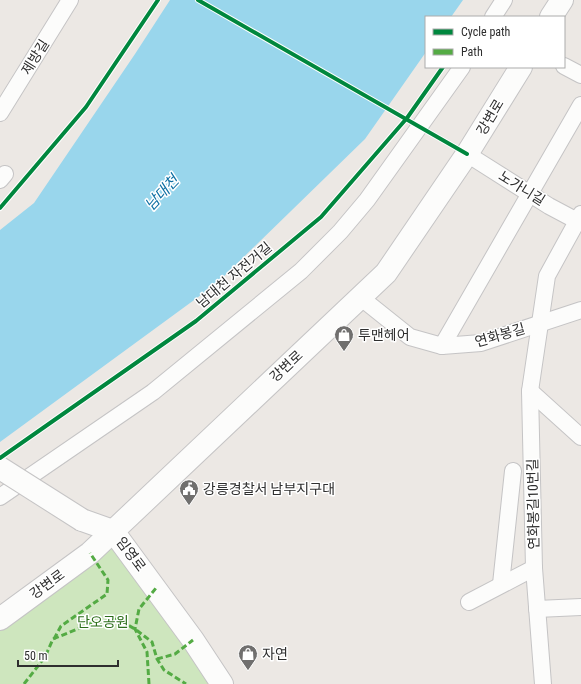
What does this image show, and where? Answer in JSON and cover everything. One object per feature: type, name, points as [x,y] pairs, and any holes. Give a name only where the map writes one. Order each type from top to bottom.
[{"type":"street","name":"제방길","points":[[0,113],[70,0]]},
{"type":"street","points":[[494,16],[504,0]]},
{"type":"street","points":[[553,16],[562,0]]},
{"type":"street","points":[[565,67],[581,75]]},
{"type":"street","points":[[0,497],[153,392],[301,271],[340,232],[367,200],[461,68]]},
{"type":"street","name":"강변로","points":[[0,619],[90,553],[386,273],[467,154],[519,68]]},
{"type":"street","points":[[442,346],[581,105]]},
{"type":"street","name":"노가니길","points":[[467,154],[531,194],[580,219],[546,276],[539,324]]},
{"type":"street","name":"연화봉길","points":[[360,297],[410,337],[442,346],[481,342],[581,310]]},
{"type":"street","name":"연화봉길10번길","points":[[539,324],[530,392],[534,568],[543,684]]},
{"type":"street","points":[[530,392],[581,437]]},
{"type":"street","name":"임영로","points":[[0,468],[82,520],[113,531],[193,640],[222,684]]},
{"type":"street","points":[[501,584],[513,471]]},
{"type":"street","points":[[469,602],[534,568]]},
{"type":"street","points":[[537,609],[581,607]]},
{"type":"green space","name":"단오공원","points":[[113,531],[222,684],[0,684],[0,622]]},
{"type":"water","name":"남대천","points":[[170,0],[463,0],[452,16],[425,16],[425,53],[365,139],[216,284],[0,442],[0,230],[34,203]]},
{"type":"marked path","points":[[54,639],[61,626],[107,594],[108,580],[90,553]]},
{"type":"marked path","points":[[149,684],[147,652],[135,629],[139,609],[156,588]]},
{"type":"marked path","points":[[24,684],[45,657],[53,639],[90,624],[117,619],[135,629],[152,642],[157,659],[164,670],[186,684]]},
{"type":"marked path","points":[[157,659],[175,654],[193,640]]},
{"type":"cycle path","points":[[0,208],[86,107],[158,0]]},
{"type":"cycle path","points":[[198,0],[467,154]]},
{"type":"cycle path","name":"남대천 자전거길","points":[[0,458],[196,321],[321,217],[407,118],[442,68]]},
{"type":"place","name":"투맨헤어","points":[[344,352]]},
{"type":"place","name":"강릉경찰서 남부지구대","points":[[189,506]]},
{"type":"place","name":"자연","points":[[248,671]]}]
